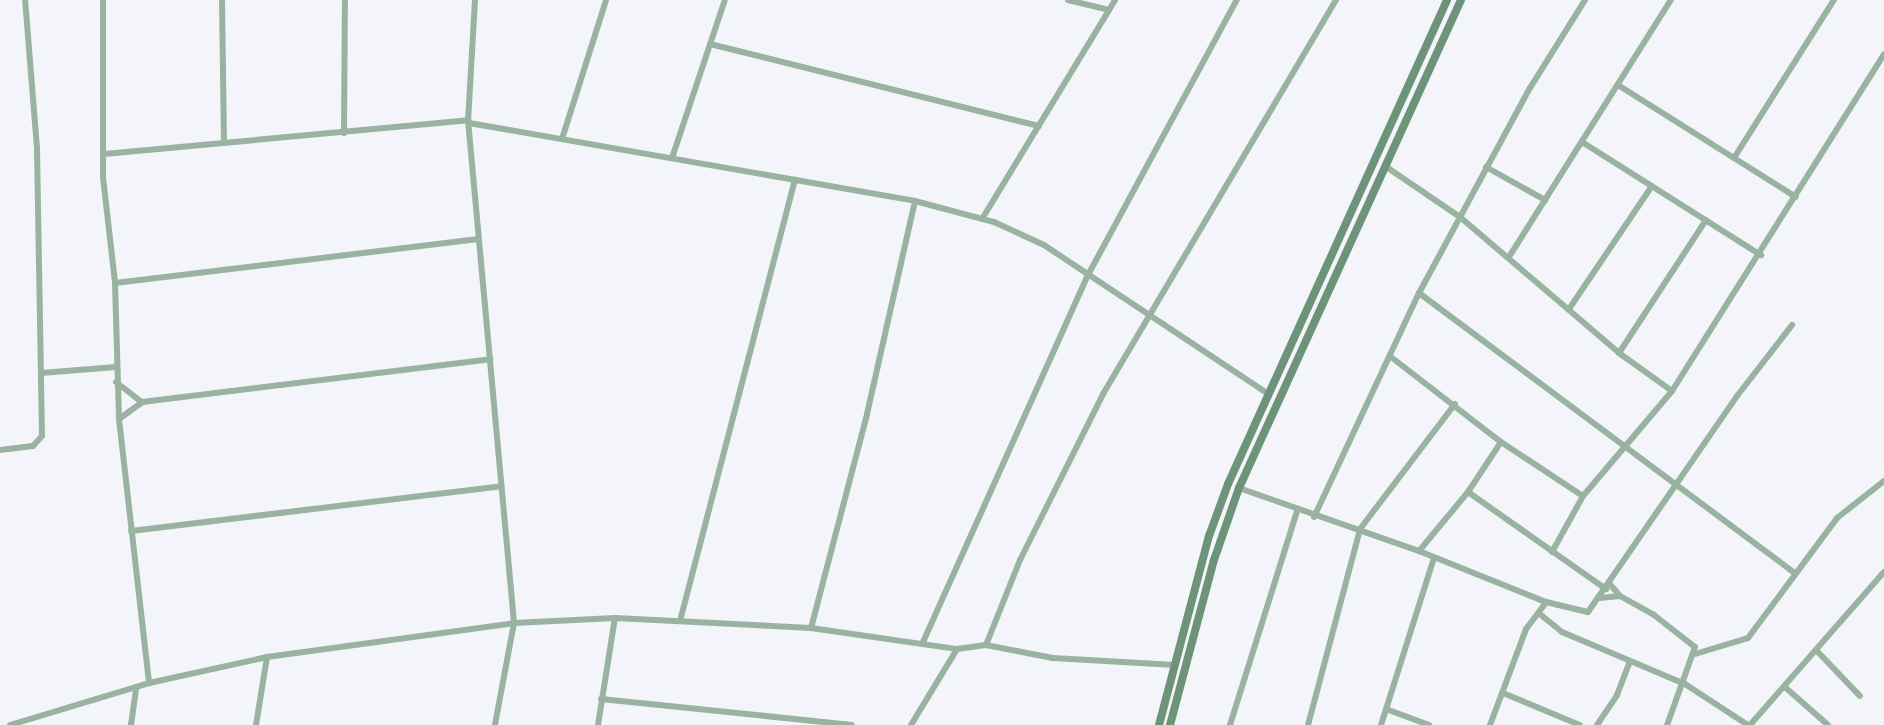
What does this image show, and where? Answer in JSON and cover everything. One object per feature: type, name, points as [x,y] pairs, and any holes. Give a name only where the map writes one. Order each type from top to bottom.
[{"type":"main road","points":[[1159,725],[1209,536],[1268,394],[1447,0]]},
{"type":"main road","points":[[1172,724],[1214,559],[1239,488],[1461,0]]},
{"type":"main road","points":[[1262,409],[1272,412]]},
{"type":"street","points":[[0,450],[33,446],[42,436],[37,148],[25,0]]},
{"type":"street","points":[[103,0],[104,154],[115,283],[116,382],[149,683]]},
{"type":"street","points":[[222,0],[224,140]]},
{"type":"street","points":[[344,133],[345,0]]},
{"type":"street","points":[[475,0],[469,121],[514,623],[495,725]]},
{"type":"street","points":[[562,139],[606,0]]},
{"type":"street","points":[[672,158],[725,0]]},
{"type":"street","points":[[1068,0],[1109,9]]},
{"type":"street","points":[[982,219],[1115,0]]},
{"type":"street","points":[[923,642],[1088,275],[1237,0]]},
{"type":"street","points":[[986,645],[1020,560],[1148,313],[1336,0]]},
{"type":"street","points":[[1314,517],[1419,293],[1486,167],[1585,0]]},
{"type":"street","points":[[1509,257],[1671,0]]},
{"type":"street","points":[[1734,158],[1833,0]]},
{"type":"street","points":[[710,44],[1039,126]]},
{"type":"street","points":[[1552,552],[1583,496],[1672,391],[1761,255],[1884,54]]},
{"type":"street","points":[[1618,85],[1796,197]]},
{"type":"street","points":[[104,154],[224,140],[344,133],[469,121],[915,201],[982,219],[1044,245],[1268,394]]},
{"type":"street","points":[[1582,142],[1761,255]]},
{"type":"street","points":[[1385,166],[1460,217],[1619,353],[1672,391]]},
{"type":"street","points":[[1486,167],[1545,200]]},
{"type":"street","points":[[680,621],[795,180]]},
{"type":"street","points":[[1569,309],[1652,186]]},
{"type":"street","points":[[811,628],[867,414],[915,201]]},
{"type":"street","points":[[1619,353],[1706,220]]},
{"type":"street","points":[[115,283],[478,239]]},
{"type":"street","points":[[1419,293],[1626,444],[1795,573]]},
{"type":"street","points":[[1239,488],[1314,517],[1360,529],[1546,602],[1588,612],[1792,326]]},
{"type":"street","points":[[1391,356],[1501,442],[1583,496]]},
{"type":"street","points":[[119,419],[142,402],[490,359]]},
{"type":"street","points":[[41,373],[116,367]]},
{"type":"street","points":[[116,382],[142,402]]},
{"type":"street","points":[[1308,725],[1360,529],[1455,404]]},
{"type":"street","points":[[1419,551],[1468,492],[1501,442]]},
{"type":"street","points":[[1695,654],[1748,638],[1837,518],[1884,481]]},
{"type":"street","points":[[131,531],[501,486]]},
{"type":"street","points":[[1468,492],[1552,552],[1693,642],[1695,654],[1667,725]]},
{"type":"street","points":[[1230,725],[1297,511]]},
{"type":"street","points":[[1381,725],[1434,558]]},
{"type":"street","points":[[1541,615],[1562,632],[1685,684],[1749,725],[1786,688],[1884,572]]},
{"type":"street","points":[[1600,598],[1620,596]]},
{"type":"street","points":[[1490,725],[1526,629],[1541,615],[1546,602]]},
{"type":"street","points":[[597,725],[615,618]]},
{"type":"street","points":[[10,725],[149,683],[267,657],[514,623],[615,618],[811,628],[957,649],[986,645],[1053,658],[1175,666]]},
{"type":"street","points":[[911,725],[957,649]]},
{"type":"street","points":[[1817,651],[1860,696]]},
{"type":"street","points":[[256,725],[267,657]]},
{"type":"street","points":[[1597,725],[1617,695],[1630,661]]},
{"type":"street","points":[[1786,688],[1828,725]]},
{"type":"street","points":[[131,725],[136,689]]},
{"type":"street","points":[[1503,693],[1580,725]]},
{"type":"street","points":[[601,699],[852,725]]},
{"type":"street","points":[[1386,709],[1429,725]]}]
